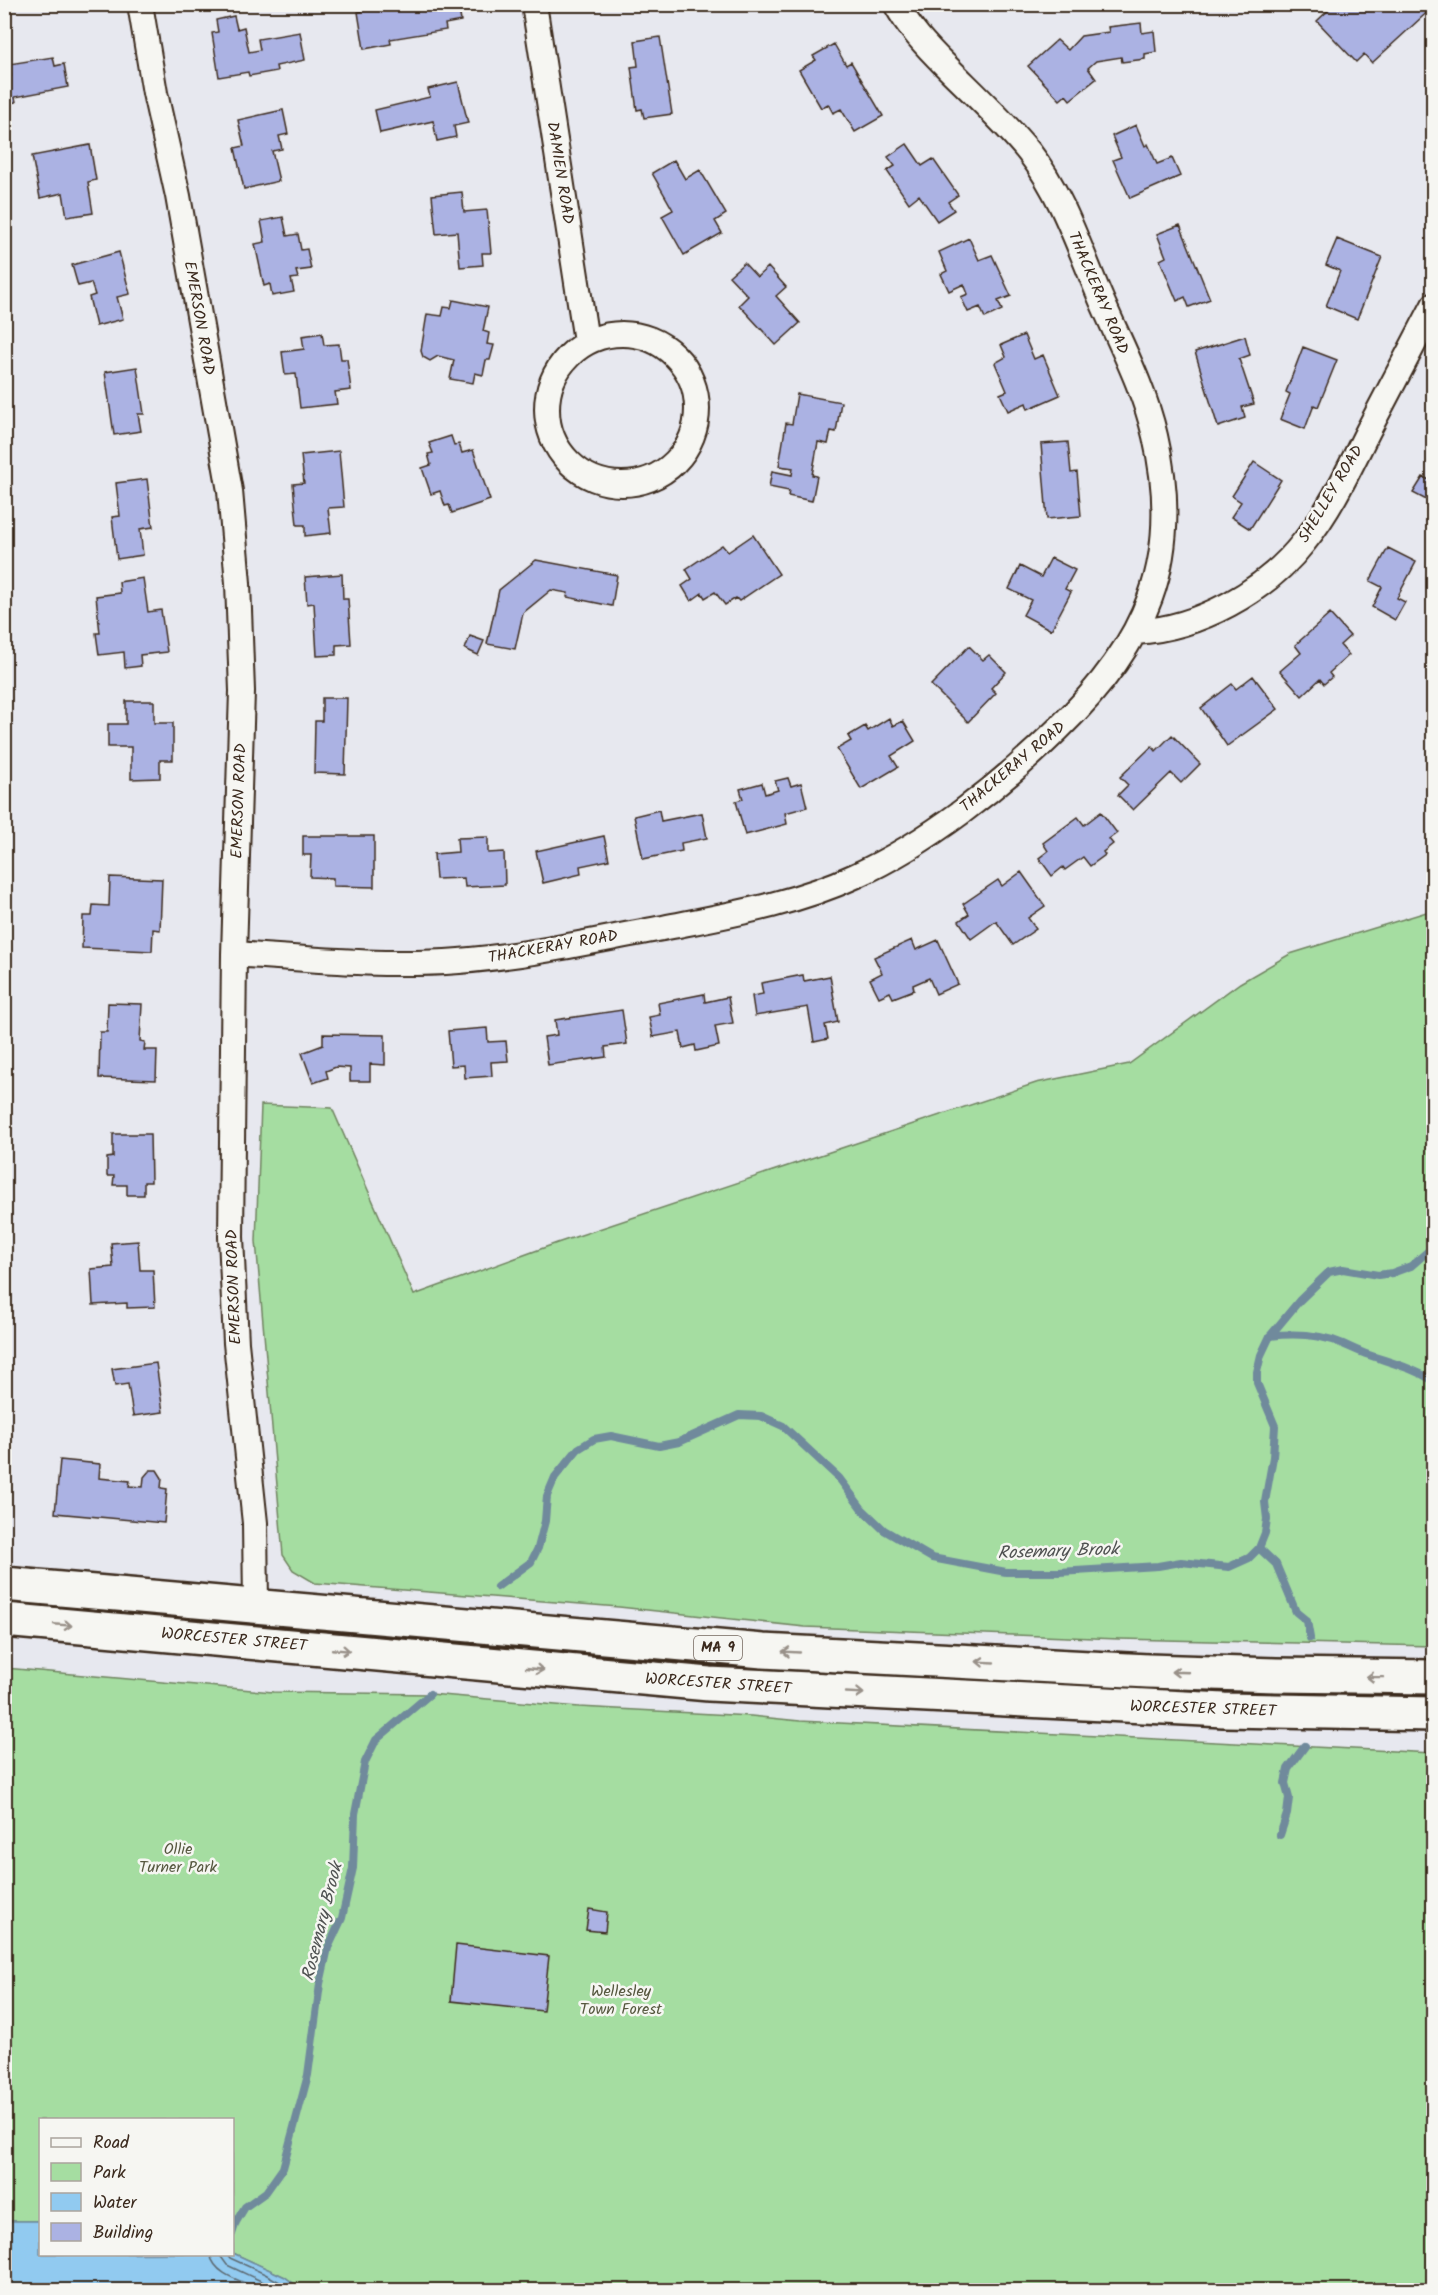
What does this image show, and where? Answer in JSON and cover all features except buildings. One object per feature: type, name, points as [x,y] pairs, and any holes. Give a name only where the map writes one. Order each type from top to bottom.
[{"type":"highway","name":"MA 9","points":[[4,1584],[752,1650],[1276,1676],[1434,1677]]},
{"type":"highway","name":"WORCESTER STREET","points":[[4,1620],[709,1684],[1224,1710],[1434,1714]]},
{"type":"street","name":"EMERSON ROAD","points":[[140,4],[155,93],[178,196],[230,491],[238,583],[242,691],[234,954],[231,1271],[236,1344],[255,1523],[256,1605]]},
{"type":"street","name":"DAMIEN ROAD","points":[[534,4],[586,341]]},
{"type":"street","name":"THACKERAY ROAD","points":[[234,954],[376,963],[454,962],[483,959],[541,951],[710,919],[816,892],[856,876],[912,845],[948,821],[1054,733],[1096,691],[1118,662],[1136,632],[1159,571],[1165,518],[1160,460],[1145,402],[1065,217],[1042,170],[1010,130],[920,39],[897,4]]},
{"type":"street","name":"SHELLEY ROAD","points":[[1136,632],[1179,625],[1222,607],[1262,582],[1296,552],[1316,526],[1338,490],[1434,305]]},
{"type":"street","points":[[631,333],[653,340],[672,352],[687,369],[695,391],[698,413],[693,435],[682,455],[665,471],[643,481],[618,484],[594,480],[573,467],[556,448],[547,425],[546,400],[553,376],[567,356],[586,341],[608,334],[631,333]]},
{"type":"green space","points":[[1433,910],[1433,1646],[1119,1639],[805,1627],[619,1607],[315,1583],[293,1570],[283,1555],[256,1241],[261,1105],[332,1108],[414,1295],[557,1243],[1036,1083],[1129,1064],[1240,983],[1290,954]]},
{"type":"green space","name":"Wellesley Town Forest","points":[[5,1668],[273,1692],[430,1694],[579,1707],[751,1716],[800,1721],[1433,1753],[1433,2290],[302,2290],[285,2277],[234,2253],[234,2118],[39,2118],[39,2221],[5,2221]]},
{"type":"water","points":[[5,2221],[39,2221],[39,2256],[234,2256],[234,2253],[285,2277],[302,2290],[5,2290]]},
{"type":"waterway","name":"Rosemary Brook","points":[[497,1587],[531,1562],[538,1548],[545,1521],[547,1496],[555,1477],[578,1449],[594,1439],[611,1436],[659,1446],[679,1442],[739,1415],[761,1416],[783,1426],[839,1478],[862,1509],[884,1530],[932,1558],[1006,1572],[1059,1572],[1158,1566],[1181,1562],[1229,1567],[1249,1558],[1259,1548],[1265,1533],[1267,1519],[1265,1502],[1273,1457],[1275,1426],[1257,1383],[1257,1372],[1261,1355],[1270,1336],[1299,1301],[1329,1272],[1343,1269],[1378,1275],[1392,1273],[1411,1266],[1434,1246]]},
{"type":"waterway","name":"Rosemary Brook","points":[[1270,1336],[1298,1335],[1326,1338],[1410,1369],[1434,1381]]},
{"type":"waterway","points":[[1259,1548],[1276,1564],[1296,1612],[1307,1621],[1310,1638]]},
{"type":"waterway","name":"Rosemary Brook","points":[[234,2228],[245,2207],[266,2192],[283,2168],[308,2075],[320,1984],[328,1948],[342,1918],[353,1868],[355,1814],[365,1762],[376,1740],[430,1694]]},
{"type":"waterway","points":[[1280,1835],[1287,1814],[1289,1798],[1285,1783],[1288,1769],[1305,1746]]},
{"type":"park label","name":"Ollie Turner Park","points":[[178,1858]]}]
